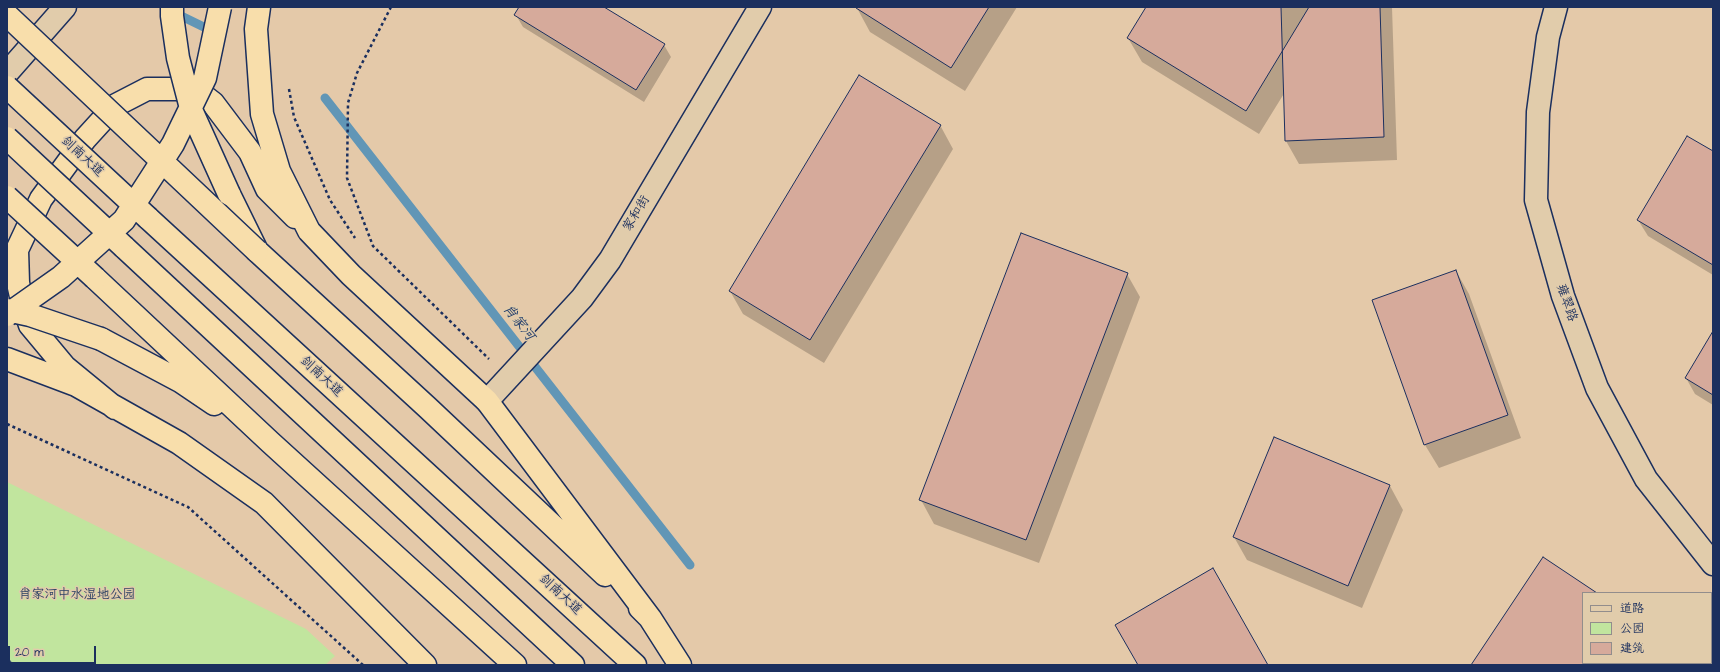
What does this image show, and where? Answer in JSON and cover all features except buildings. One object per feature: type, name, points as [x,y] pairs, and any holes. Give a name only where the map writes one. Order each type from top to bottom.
[{"type":"highway","points":[[172,7],[178,58],[192,112],[256,251]]},
{"type":"highway","points":[[7,315],[61,277],[124,220],[173,144],[205,78],[220,7]]},
{"type":"highway","points":[[259,7],[256,29],[262,114],[279,171],[308,231]]},
{"type":"highway","points":[[7,15],[256,251],[434,414],[650,618]]},
{"type":"highway","name":"剑南大道","points":[[7,87],[635,665]]},
{"type":"highway","points":[[115,408],[65,367],[30,325],[18,283],[17,250],[41,198],[85,139],[116,105],[147,89],[195,89],[213,103],[250,152],[267,189],[352,275],[487,402],[650,618],[680,665]]},
{"type":"highway","points":[[7,138],[573,665]]},
{"type":"highway","points":[[7,197],[270,442],[515,665]]},
{"type":"highway","points":[[7,310],[30,315],[101,339],[180,381],[270,442]]},
{"type":"highway","points":[[7,359],[76,385],[179,443],[264,503],[425,665]]},
{"type":"street","points":[[7,73],[65,7]]},
{"type":"street","name":"家和街","points":[[487,402],[582,298],[610,260],[760,7]]},
{"type":"street","name":"雍翠路","points":[[1556,7],[1548,37],[1538,112],[1536,200],[1563,296],[1597,388],[1646,479],[1713,564]]},
{"type":"path","points":[[391,7],[357,73],[348,104],[347,178],[373,246],[463,335],[512,375]]},
{"type":"path","points":[[288,87],[294,117],[330,200],[355,239]]},
{"type":"path","points":[[472,350],[478,348]]},
{"type":"path","points":[[7,424],[188,508],[363,665]]},
{"type":"green space","name":"肖家河中水湿地公园","points":[[7,482],[306,629],[335,656],[325,665],[7,665]]},
{"type":"waterway","name":"肖家河","points":[[173,12],[212,31]]},
{"type":"waterway","name":"肖家河","points":[[325,98],[690,565]]},
{"type":"railway","points":[[7,660],[11,665]]}]
